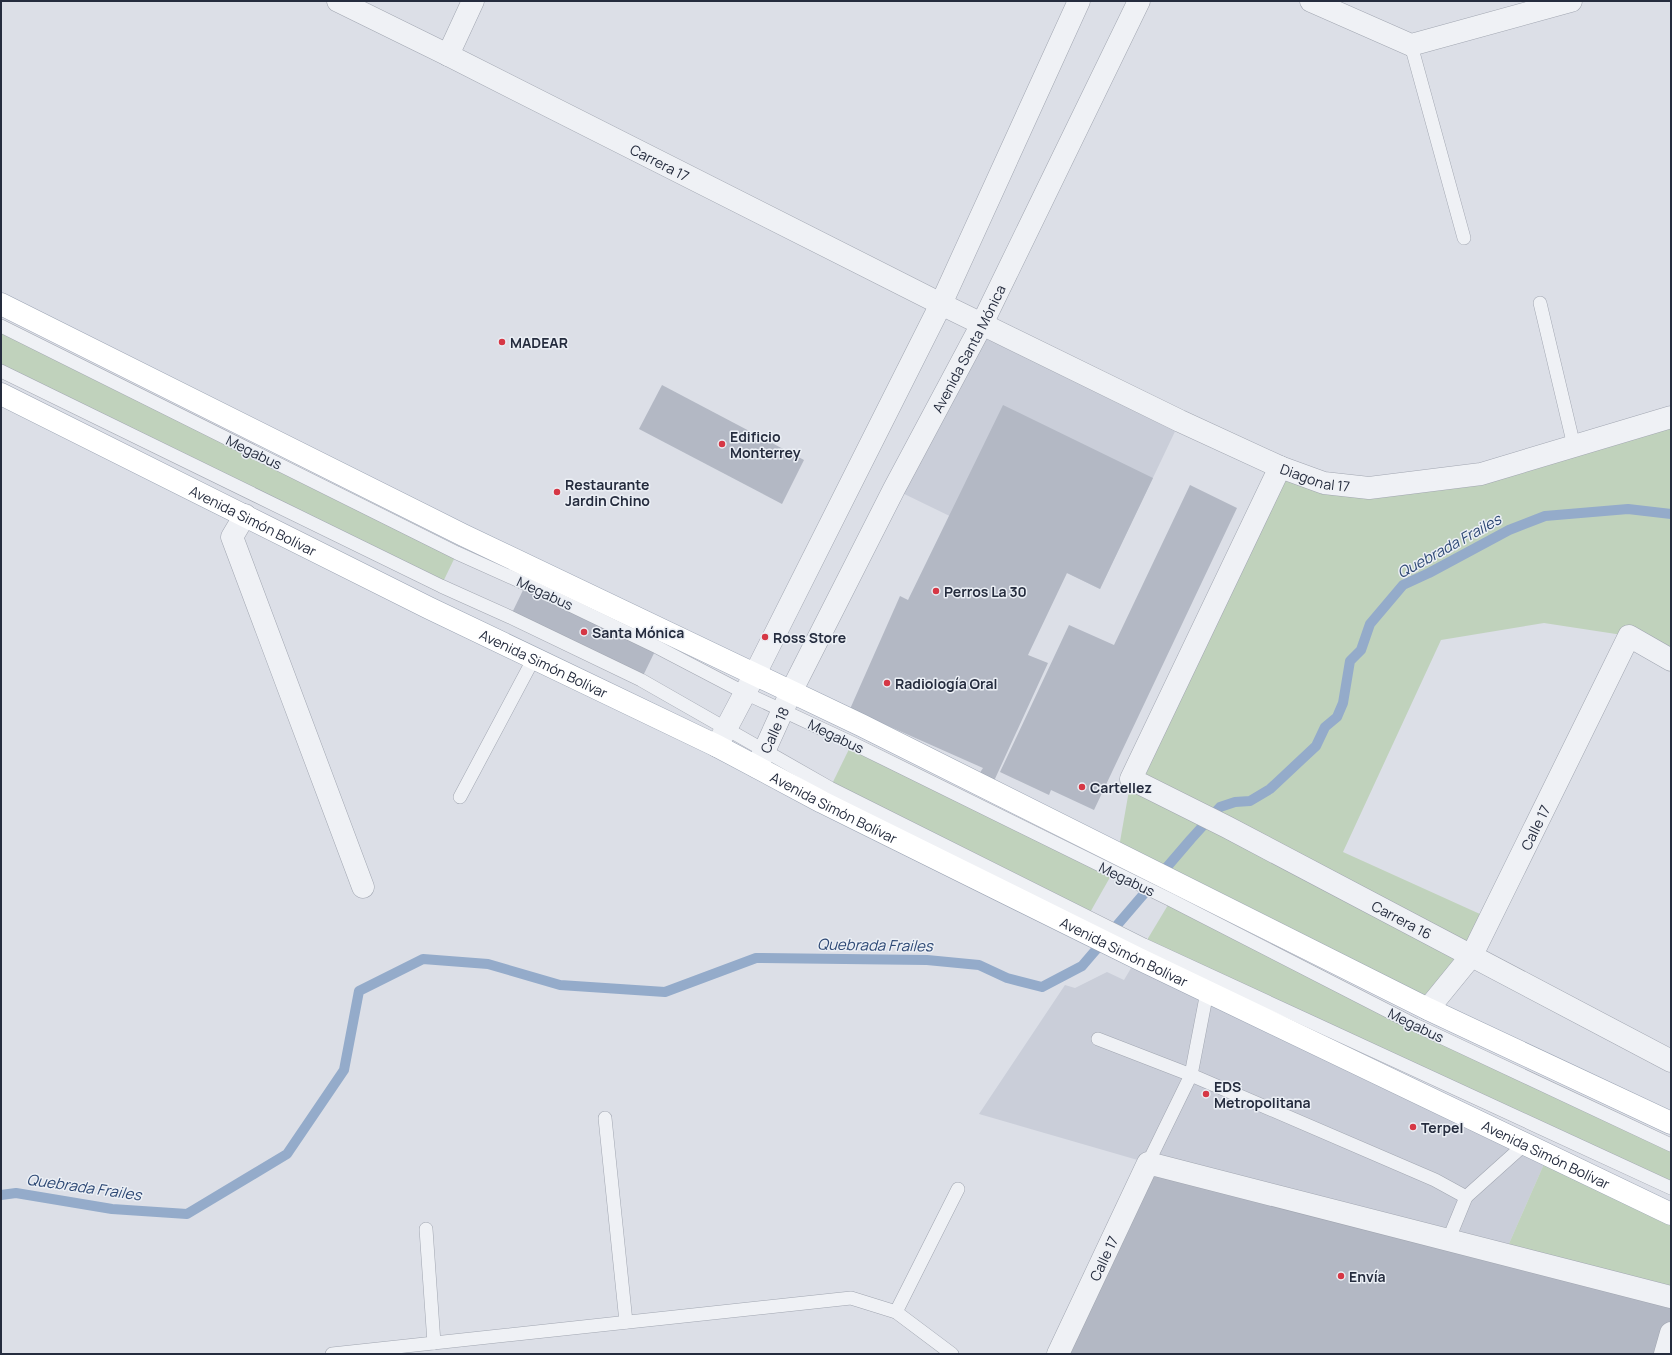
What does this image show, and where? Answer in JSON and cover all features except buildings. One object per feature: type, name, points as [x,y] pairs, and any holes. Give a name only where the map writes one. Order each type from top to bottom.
[{"type":"main road","points":[[1,304],[470,538],[750,684],[787,701],[868,728],[1120,865],[1671,1124]]},
{"type":"main road","name":"Avenida Simón Bolívar","points":[[1,394],[429,608],[534,658],[721,738],[761,759],[822,802],[1083,923],[1140,951],[1207,992],[1671,1214]]},
{"type":"street","name":"Carrera 17","points":[[338,1],[982,324]]},
{"type":"street","points":[[448,55],[473,1]]},
{"type":"street","points":[[721,738],[750,684],[941,304],[1079,1]]},
{"type":"street","name":"Avenida Santa Mónica","points":[[787,701],[894,489],[982,324],[1139,1]]},
{"type":"street","points":[[1311,1],[1411,45],[1570,1]]},
{"type":"street","name":"Diagonal 17","points":[[982,324],[1180,421],[1280,467],[1324,483],[1369,488],[1482,474],[1671,416]]},
{"type":"street","name":"Carrera 16","points":[[1280,467],[1131,779],[1166,798],[1227,827],[1671,1061]]},
{"type":"street","points":[[245,515],[232,536],[363,887]]},
{"type":"street","name":"Calle 17","points":[[1428,1010],[1472,956],[1629,636],[1671,660]]},
{"type":"street","name":"Calle 18","points":[[761,759],[787,701]]},
{"type":"street","points":[[1148,1163],[1671,1297]]},
{"type":"street","name":"Calle 17","points":[[1058,1354],[1148,1163]]},
{"type":"street","points":[[1665,1354],[1671,1333]]},
{"type":"lane","points":[[1411,45],[1464,238]]},
{"type":"lane","points":[[1540,303],[1574,446]]},
{"type":"lane","name":"Megabus","points":[[1,326],[456,553],[526,584],[657,647],[750,684]]},
{"type":"lane","points":[[1,371],[441,586],[510,617],[641,680],[721,738]]},
{"type":"lane","points":[[460,797],[534,658]]},
{"type":"lane","name":"Megabus","points":[[1176,892],[1415,1025],[1671,1145]]},
{"type":"lane","points":[[1140,951],[1671,1188]]},
{"type":"lane","points":[[1148,1163],[1191,1075],[1207,992]]},
{"type":"lane","points":[[1098,1039],[1191,1075],[1435,1180],[1466,1197]]},
{"type":"lane","points":[[605,1118],[626,1322]]},
{"type":"lane","points":[[1448,1241],[1466,1197],[1524,1144]]},
{"type":"lane","points":[[896,1312],[958,1189]]},
{"type":"lane","points":[[426,1229],[434,1343]]},
{"type":"lane","points":[[332,1354],[851,1298],[896,1312],[952,1354]]},
{"type":"shaded area","points":[[982,324],[1180,421],[1100,589],[894,489]]},
{"type":"shaded area","name":"EDS Metropolitana","points":[[1137,958],[1548,1155],[1504,1255],[1148,1163],[979,1114],[1065,985],[1075,988],[1107,972],[1124,980]]},
{"type":"green space","points":[[1,326],[457,553],[441,586],[1,371]]},
{"type":"green space","points":[[1671,417],[1671,660],[1629,636],[1544,623],[1441,640],[1343,852],[1491,919],[1428,1009],[1118,853],[1131,779],[1280,467],[1324,483],[1481,474]]},
{"type":"green space","points":[[852,743],[1113,872],[1088,916],[830,788]]},
{"type":"green space","points":[[1171,900],[1671,1145],[1671,1188],[1144,945]]},
{"type":"green space","points":[[1548,1155],[1671,1214],[1671,1297],[1504,1255]]},
{"type":"waterway","name":"Quebrada Frailes","points":[[1,1195],[16,1193],[112,1209],[187,1214],[287,1154],[344,1070],[359,991],[423,959],[488,964],[560,985],[665,992],[756,958],[927,960],[979,965],[1007,978],[1042,987],[1082,966],[1220,807],[1235,802],[1250,801],[1270,789],[1316,746],[1325,727],[1337,717],[1343,703],[1350,661],[1361,650],[1370,624],[1403,585],[1429,573],[1509,530],[1545,516],[1628,509],[1671,514]]},
{"type":"place","name":"MADEAR","points":[[502,342]]},
{"type":"place","name":"Edificio Monterrey","points":[[722,444]]},
{"type":"place","name":"Restaurante Jardin Chino","points":[[557,492]]},
{"type":"place","name":"Perros La 30","points":[[936,591]]},
{"type":"place","name":"Santa Mónica","points":[[584,632]]},
{"type":"place","name":"Ross Store","points":[[765,637]]},
{"type":"place","name":"Radiología Oral","points":[[887,683]]},
{"type":"place","name":"Cartellez","points":[[1082,787]]},
{"type":"place","name":"EDS Metropolitana","points":[[1206,1094]]},
{"type":"place","name":"Terpel","points":[[1413,1127]]},
{"type":"place","name":"Envía","points":[[1341,1276]]}]
